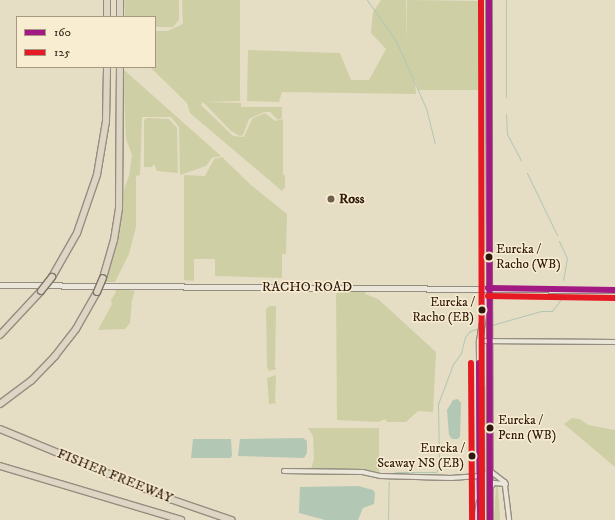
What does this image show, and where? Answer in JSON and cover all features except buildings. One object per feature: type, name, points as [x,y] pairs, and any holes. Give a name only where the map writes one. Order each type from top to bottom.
[{"type":"highway","points":[[107,0],[107,16]]},
{"type":"highway","points":[[120,0],[120,16]]},
{"type":"highway","points":[[0,336],[52,277],[77,233],[97,176],[105,134],[107,68]]},
{"type":"highway","points":[[0,404],[31,381],[55,356],[76,329],[97,292],[103,278],[114,240],[119,204],[120,68]]},
{"type":"highway","name":"FISHER FREEWAY","points":[[0,429],[164,496],[231,520]]},
{"type":"highway","name":"FISHER FREEWAY","points":[[0,466],[181,520]]},
{"type":"highway","points":[[478,520],[480,502]]},
{"type":"main road","points":[[489,0],[488,341],[490,520]]},
{"type":"main road","name":"RACHO ROAD","points":[[0,285],[615,290]]},
{"type":"main road","points":[[480,502],[479,341],[488,288]]},
{"type":"main road","points":[[479,432],[485,428],[489,432]]},
{"type":"main road","points":[[479,476],[487,476],[490,481]]},
{"type":"street","points":[[479,341],[615,342]]},
{"type":"street","points":[[490,470],[506,484],[510,520]]},
{"type":"street","points":[[284,471],[363,472],[381,476],[451,478],[479,476]]},
{"type":"street","points":[[490,488],[494,483],[506,484]]},
{"type":"green space","points":[[124,0],[179,0],[179,20],[173,27],[156,27],[156,16],[125,16]]},
{"type":"green space","points":[[182,0],[240,0],[240,101],[208,102],[241,103],[241,107],[282,107],[282,118],[278,120],[270,112],[264,112],[249,119],[243,135],[240,136],[231,131],[203,102],[201,105],[233,136],[244,137],[252,119],[265,113],[275,121],[283,119],[283,174],[285,176],[285,187],[282,191],[190,113],[187,103],[151,68],[156,68],[156,31],[167,31],[183,24]]},
{"type":"green space","points":[[381,0],[406,0],[407,45],[407,0],[478,1],[478,90],[419,90],[415,80],[416,94],[282,92],[279,102],[247,101],[248,50],[340,53],[351,80],[369,80],[386,49],[371,33],[373,12]]},
{"type":"green space","points":[[123,69],[221,156],[212,158],[206,166],[180,175],[179,127],[171,117],[142,117],[140,175],[136,176],[136,227],[129,254],[115,282],[106,282],[117,244],[124,189],[129,176],[132,155],[126,139]]},
{"type":"green space","points":[[147,118],[169,119],[177,128],[178,173],[157,171],[154,164],[152,167],[144,167],[144,120]]},
{"type":"green space","points":[[222,157],[251,185],[287,214],[286,254],[282,254],[282,278],[215,276],[215,259],[194,259],[194,281],[184,280],[184,175],[205,176],[214,159]]},
{"type":"green space","points":[[114,288],[135,291],[132,300],[130,323],[125,329],[98,330],[112,304],[111,300],[116,292]]},
{"type":"green space","points":[[340,290],[367,291],[365,294],[378,299],[436,352],[433,412],[418,411],[406,422],[387,422],[385,419],[378,422],[337,420],[336,294]]},
{"type":"green space","points":[[269,306],[276,306],[275,368],[277,369],[269,371],[267,368],[266,309]]},
{"type":"green space","points":[[276,375],[275,402],[277,403],[269,404],[267,378]]},
{"type":"green space","points":[[482,385],[486,385],[486,426],[482,424]]},
{"type":"green space","points":[[572,418],[580,419],[588,425],[615,430],[615,467],[564,424]]},
{"type":"green space","points":[[308,428],[379,428],[379,472],[311,469],[314,459],[313,436]]},
{"type":"green space","points":[[483,431],[485,432],[487,473],[482,472]]},
{"type":"green space","points":[[496,485],[498,488],[500,520],[494,520]]},
{"type":"shaded area","points":[[458,399],[461,403],[460,436],[458,439],[452,439],[449,435],[447,410],[453,400]]},
{"type":"shaded area","points":[[303,438],[307,441],[307,453],[304,458],[238,456],[240,439]]},
{"type":"shaded area","points":[[193,439],[231,439],[232,456],[230,458],[191,458]]},
{"type":"shaded area","points":[[358,486],[373,490],[375,493],[374,504],[363,508],[358,520],[325,520],[299,513],[300,487]]},
{"type":"waterway","points":[[367,0],[396,41],[426,108],[435,143]]},
{"type":"waterway","points":[[506,0],[506,97]]},
{"type":"waterway","points":[[506,114],[507,134],[521,160]]},
{"type":"waterway","points":[[527,173],[557,235]]},
{"type":"waterway","points":[[559,241],[567,258],[563,280]]},
{"type":"waterway","points":[[492,325],[541,311],[552,311],[561,299]]},
{"type":"waterway","points":[[439,458],[438,404],[453,364],[461,353],[465,337],[470,331],[479,328]]},
{"type":"waterway","points":[[389,474],[397,472],[436,472],[438,469]]},
{"type":"waterway","points":[[388,520],[389,481]]},
{"type":"transit line","name":"125","points":[[481,0],[482,520]]},
{"type":"transit line","name":"160","points":[[489,0],[490,520]]},
{"type":"transit line","name":"160","points":[[488,288],[615,290]]},
{"type":"transit line","name":"125","points":[[488,296],[615,298]]},
{"type":"transit line","name":"125","points":[[471,363],[472,520]]},
{"type":"transit line","name":"160","points":[[479,363],[480,520]]},
{"type":"place","name":"Ross","points":[[331,199]]},
{"type":"place","name":"Eureka / Racho (WB)","points":[[489,257]]},
{"type":"place","name":"Eureka / Racho (EB)","points":[[482,310]]},
{"type":"place","name":"Eureka / Penn (WB)","points":[[490,428]]},
{"type":"place","name":"Eureka / Seaway NS (EB)","points":[[472,456]]}]
